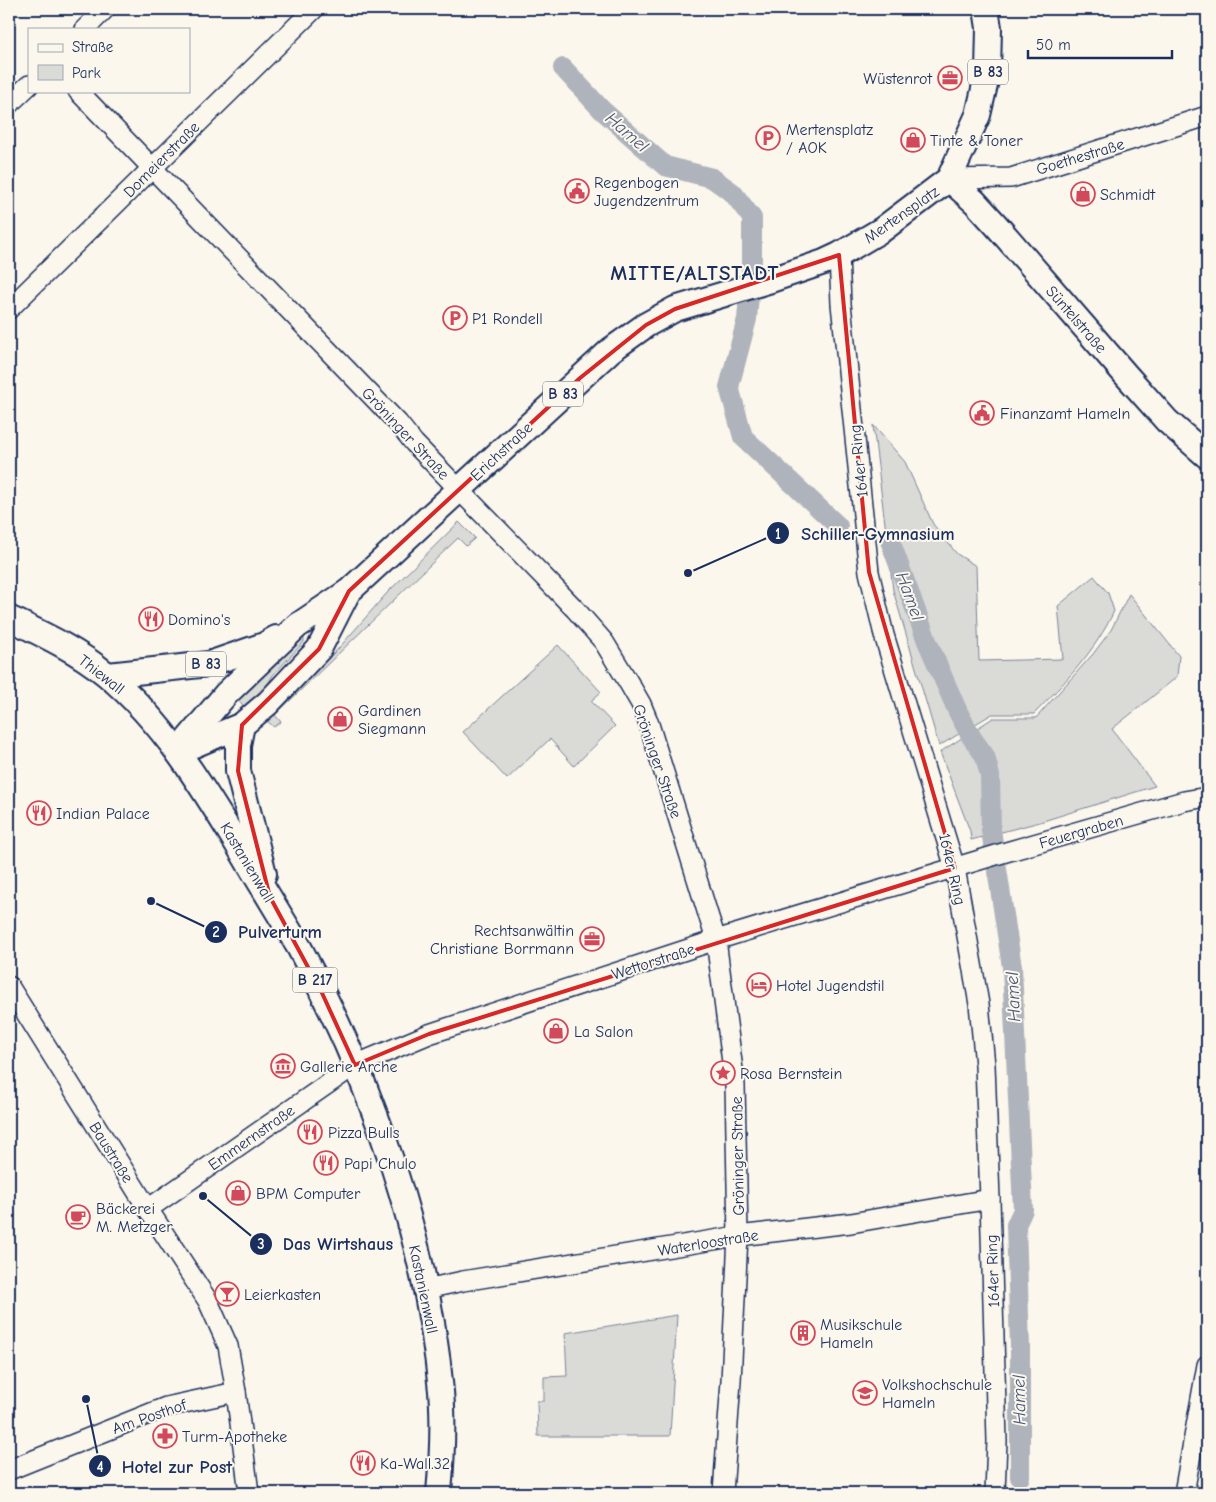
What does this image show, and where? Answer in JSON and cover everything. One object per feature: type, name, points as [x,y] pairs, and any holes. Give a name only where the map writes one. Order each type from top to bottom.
[{"type":"main road","name":"Mertensplatz","points":[[771,280],[839,255],[884,229],[949,179],[978,115],[988,72],[989,28],[986,9]]},
{"type":"main road","name":"Süntelstraße","points":[[949,179],[975,202],[996,225],[1168,421],[1207,456]]},
{"type":"main road","name":"Erichstraße","points":[[178,751],[226,694],[297,626],[349,591],[611,350],[675,309],[771,280]]},
{"type":"main road","name":"Erichstraße","points":[[178,751],[242,725],[268,703],[319,649],[349,591]]},
{"type":"main road","name":"Thiewall","points":[[9,618],[50,638],[94,665],[108,676],[142,708],[178,751]]},
{"type":"main road","name":"B 83","points":[[108,676],[208,664],[264,645],[297,626]]},
{"type":"main road","points":[[242,725],[238,745],[238,771],[270,898]]},
{"type":"main road","name":"Kastanienwall","points":[[178,751],[270,898],[322,993],[355,1065],[405,1202],[426,1288],[436,1346],[441,1394],[439,1493]]},
{"type":"street","points":[[86,28],[106,9]]},
{"type":"street","name":"Domeierstraße","points":[[9,309],[314,9]]},
{"type":"street","points":[[9,104],[28,86]]},
{"type":"street","name":"Gröninger Straße","points":[[79,92],[575,609],[604,642],[641,704],[648,721],[716,940],[735,1085],[738,1236],[732,1381],[723,1493]]},
{"type":"street","name":"Goethestraße","points":[[949,179],[1011,178],[1207,116]]},
{"type":"street","name":"164er Ring","points":[[839,255],[841,304],[869,572],[884,635],[955,868],[980,1004],[986,1066],[997,1441],[995,1493]]},
{"type":"street","name":"Feuergraben","points":[[955,868],[1184,801],[1207,797]]},
{"type":"street","name":"Wettorstraße","points":[[355,1065],[429,1034],[716,940],[955,868]]},
{"type":"street","name":"Baustraße","points":[[9,987],[208,1301],[228,1346],[249,1493]]},
{"type":"street","name":"Emmernstraße","points":[[148,1209],[355,1065]]},
{"type":"street","name":"Waterloostraße","points":[[426,1288],[738,1236],[851,1223],[990,1199]]},
{"type":"street","points":[[1184,1493],[1207,1365]]},
{"type":"street","name":"Am Posthof","points":[[9,1470],[166,1407],[236,1392]]},
{"type":"highlighted area","points":[[839,255],[869,572],[955,868],[429,1034],[355,1065],[322,993],[270,897],[238,771],[242,725],[319,649],[349,591],[580,378],[646,325],[675,309]]},
{"type":"green space","points":[[873,425],[905,462],[933,524],[957,554],[976,566],[979,661],[1063,659],[1058,606],[1094,576],[1108,593],[1114,611],[1107,626],[1089,653],[1034,714],[992,714],[939,746],[893,590]]},
{"type":"green space","points":[[459,522],[475,538],[466,546],[458,538],[275,715],[281,722],[274,727],[267,721],[271,713],[338,649],[387,593]]},
{"type":"green space","points":[[1129,594],[1179,656],[1177,677],[1112,729],[1155,786],[1040,822],[971,840],[970,831],[940,752],[993,718],[1036,718],[1093,654],[1111,630]]},
{"type":"green space","points":[[304,638],[304,642],[273,675],[260,698],[245,709],[238,700]]},
{"type":"green space","points":[[558,645],[601,692],[591,701],[615,726],[574,766],[550,739],[507,779],[463,732]]},
{"type":"green space","points":[[677,1315],[670,1436],[538,1436],[537,1401],[544,1401],[544,1377],[567,1376],[565,1333]]},
{"type":"waterway","name":"Hamel","points":[[563,68],[602,110],[665,166],[712,178],[733,193],[752,218],[752,261],[747,319],[729,387],[743,437],[838,526]]},
{"type":"waterway","name":"Hamel","points":[[889,538],[927,641],[958,712],[972,738],[985,756],[990,776],[991,830],[1012,967],[1023,1210],[1016,1225],[1020,1346],[1020,1477]]},
{"type":"place","name":"Wüstenrot","points":[[950,78]]},
{"type":"place","name":"Mertensplatz / AOK","points":[[768,138]]},
{"type":"place","name":"Tinte & Toner","points":[[913,140]]},
{"type":"place","name":"Regenbogen Jugendzentrum","points":[[577,191]]},
{"type":"place","name":"Schmidt","points":[[1083,194]]},
{"type":"place","name":"P1 Rondell","points":[[455,318]]},
{"type":"place","name":"Finanzamt Hameln","points":[[982,413]]},
{"type":"place","name":"Schiller-Gymnasium","points":[[688,573]]},
{"type":"place","name":"Domino's","points":[[151,619]]},
{"type":"place","name":"Gardinen Siegmann","points":[[340,719]]},
{"type":"place","name":"Indian Palace","points":[[39,813]]},
{"type":"place","name":"Pulverturm","points":[[151,901]]},
{"type":"place","name":"Rechtsanwältin Christiane Borrmann","points":[[592,939]]},
{"type":"place","name":"Hotel Jugendstil","points":[[759,985]]},
{"type":"place","name":"La Salon","points":[[556,1031]]},
{"type":"place","name":"Gallerie Arche","points":[[283,1066]]},
{"type":"place","name":"Rosa Bernstein","points":[[723,1073]]},
{"type":"place","name":"Pizza Bulls","points":[[310,1132]]},
{"type":"place","name":"Papi Chulo","points":[[326,1163]]},
{"type":"place","name":"BPM Computer","points":[[238,1193]]},
{"type":"place","name":"Das Wirtshaus","points":[[203,1196]]},
{"type":"place","name":"Bäckerei M. Metzger","points":[[78,1217]]},
{"type":"place","name":"Leierkasten","points":[[227,1294]]},
{"type":"place","name":"Musikschule Hameln","points":[[803,1333]]},
{"type":"place","name":"Volkshochschule Hameln","points":[[865,1393]]},
{"type":"place","name":"Hotel zur Post","points":[[86,1399]]},
{"type":"place","name":"Turm-Apotheke","points":[[165,1436]]},
{"type":"place","name":"Ka-Wall.32","points":[[363,1463]]},
{"type":"district","name":"MITTE/ALTSTADT","points":[[695,273]]}]
